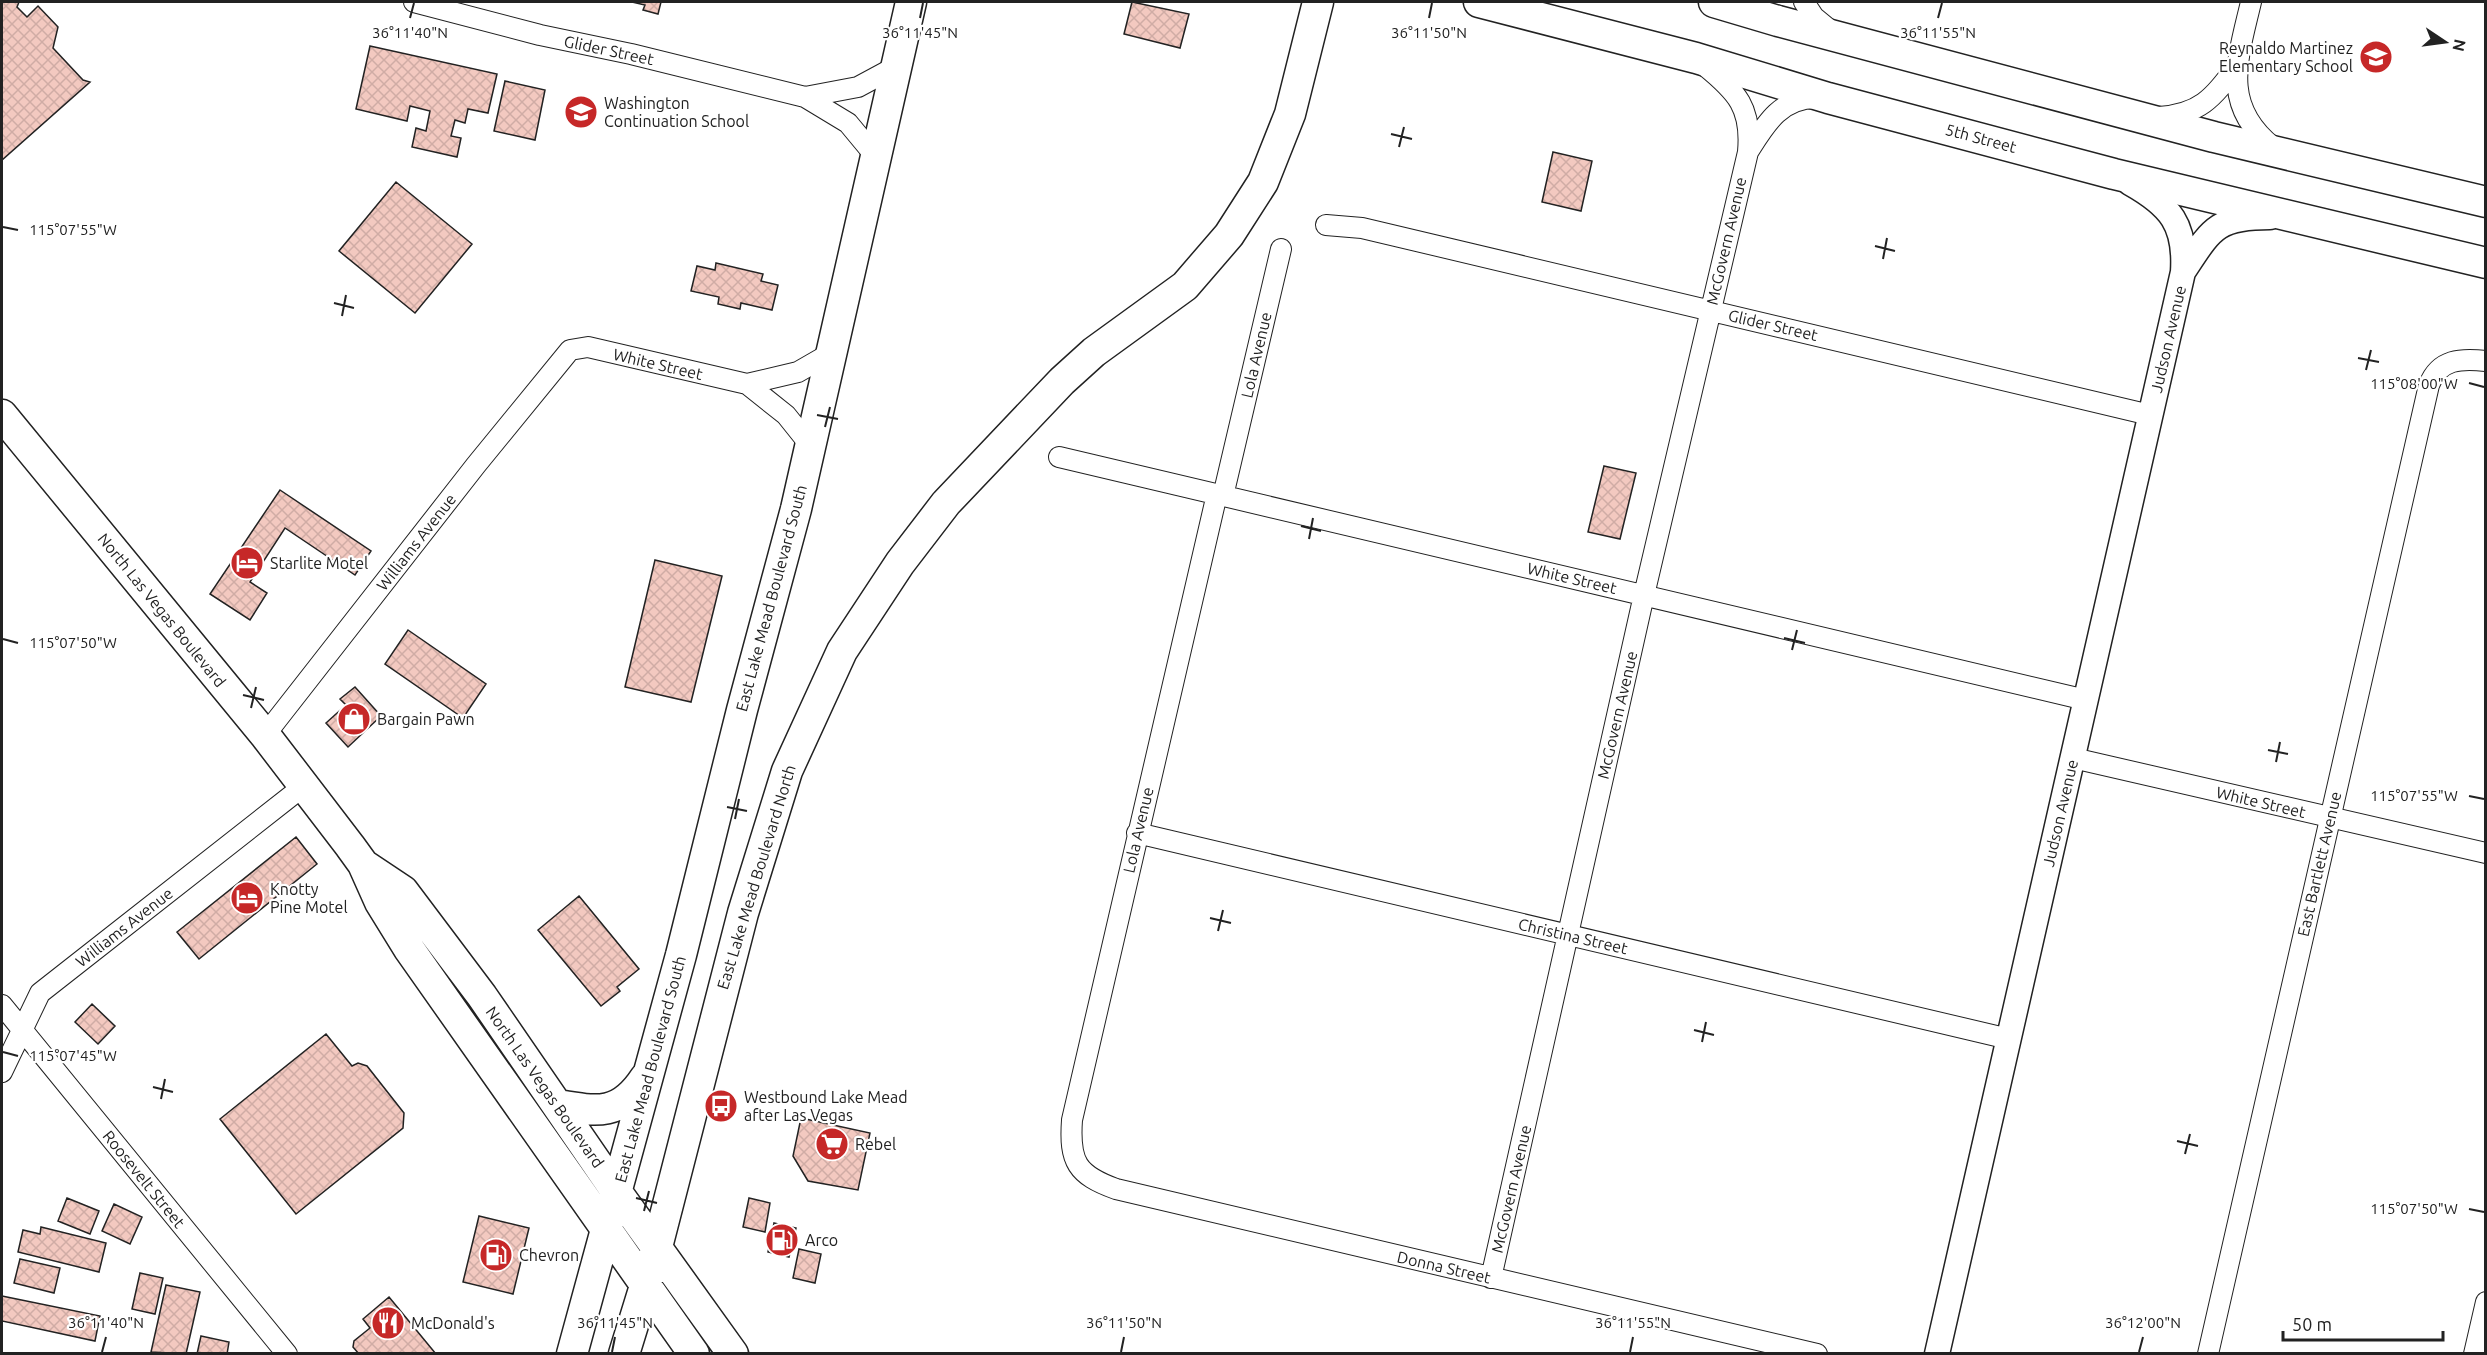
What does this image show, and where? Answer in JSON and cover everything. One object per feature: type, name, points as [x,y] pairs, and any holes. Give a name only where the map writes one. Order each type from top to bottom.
[{"type":"main road","name":"East Lake Mead Boulevard South","points":[[572,1353],[681,955],[742,710],[783,562],[911,2]]},
{"type":"main road","name":"East Lake Mead Boulevard North","points":[[624,1353],[657,1247],[742,913],[787,771],[842,651],[900,563],[946,502],[1062,381],[1094,352],[1185,286],[1229,235],[1263,182],[1290,114],[1318,2]]},
{"type":"main road","name":"5th Street","points":[[1479,2],[1696,58],[1828,98],[2114,174],[2486,263]]},
{"type":"main road","points":[[1714,2],[2143,118],[2486,202]]},
{"type":"main road","name":"North Las Vegas Boulevard","points":[[2,415],[305,785],[363,864],[380,902],[409,950],[694,1353]]},
{"type":"main road","name":"North Las Vegas Boulevard","points":[[363,864],[403,891],[482,996],[616,1191],[733,1353]]},
{"type":"main road","points":[[558,1105],[603,1110],[620,1104],[634,1096],[648,1073]]},
{"type":"street","name":"Glider Street","points":[[414,2],[540,35],[631,54],[805,97],[848,123],[877,158]]},
{"type":"street","points":[[1804,2],[1814,17],[1838,37]]},
{"type":"street","points":[[2251,2],[2236,67],[2240,97],[2247,119],[2256,134],[2280,153]]},
{"type":"street","name":"McGovern Avenue","points":[[1491,1278],[1644,595],[1748,152],[1748,124],[1741,103],[1728,84],[1696,58]]},
{"type":"street","name":"Glider Street","points":[[805,97],[858,87],[897,66]]},
{"type":"street","points":[[2143,118],[2174,116],[2195,110],[2217,93],[2236,67]]},
{"type":"street","name":"McGovern Avenue","points":[[1748,152],[1780,108],[1799,99],[1828,98]]},
{"type":"street","name":"Judson Avenue","points":[[1937,1353],[2183,272],[2183,244],[2180,230],[2170,213],[2163,204],[2114,174]]},
{"type":"street","name":"Judson Avenue","points":[[2183,272],[2208,235],[2224,223],[2245,218],[2296,218]]},
{"type":"street","name":"Glider Street","points":[[1326,225],[1369,230],[2150,415]]},
{"type":"street","name":"Lola Avenue","points":[[1078,1166],[1070,1146],[1072,1120],[1137,833],[1281,249]]},
{"type":"street","name":"White Street","points":[[570,351],[588,347],[747,384],[786,415],[810,445]]},
{"type":"street","name":"Williams Avenue","points":[[265,735],[483,456],[570,351]]},
{"type":"street","name":"White Street","points":[[747,384],[798,372],[831,353]]},
{"type":"street","name":"East Bartlett Avenue","points":[[2208,1353],[2329,817],[2433,376],[2442,367],[2461,359],[2486,361]]},
{"type":"street","name":"White Street","points":[[1059,457],[2086,700]]},
{"type":"street","name":"White Street","points":[[2073,758],[2486,853]]},
{"type":"street","name":"Williams Avenue","points":[[2,1071],[40,993],[305,785]]},
{"type":"street","name":"Christina Street","points":[[1137,833],[2008,1039]]},
{"type":"street","name":"Roosevelt Street","points":[[2,1005],[287,1353]]},
{"type":"street","name":"Donna Street","points":[[1078,1166],[1094,1181],[1116,1189],[1817,1353]]},
{"type":"street","points":[[2474,1353],[2486,1302]]},
{"type":"building","points":[[2,2],[19,2],[17,7],[27,17],[38,6],[58,27],[53,48],[83,80],[90,82],[2,160]]},
{"type":"building","points":[[632,2],[661,2],[658,14],[643,10],[645,5]]},
{"type":"building","points":[[1132,2],[1189,14],[1180,48],[1124,34]]},
{"type":"building","points":[[370,46],[497,74],[488,113],[468,109],[465,123],[455,120],[451,136],[461,138],[457,157],[412,147],[416,128],[426,131],[430,111],[410,106],[407,121],[356,109]]},
{"type":"building","points":[[505,81],[545,90],[535,140],[494,131]]},
{"type":"building","points":[[1553,152],[1592,161],[1581,211],[1542,202]]},
{"type":"building","points":[[396,182],[472,244],[415,313],[339,251]]},
{"type":"building","points":[[716,263],[763,274],[761,281],[778,285],[772,310],[741,303],[740,309],[718,304],[719,297],[691,291],[697,266],[715,270]]},
{"type":"building","points":[[1604,466],[1636,473],[1620,539],[1588,532]]},
{"type":"building","name":"Starlite Motel","points":[[280,490],[371,551],[355,575],[285,528],[250,582],[267,593],[250,620],[210,594]]},
{"type":"building","points":[[655,560],[722,576],[691,702],[625,687]]},
{"type":"building","points":[[408,630],[486,684],[463,718],[385,664]]},
{"type":"building","name":"Bargain Pawn","points":[[355,687],[381,716],[348,747],[326,723],[346,705],[340,699]]},
{"type":"building","name":"Knotty Pine Motel","points":[[296,837],[317,864],[199,959],[177,932]]},
{"type":"building","points":[[579,896],[639,969],[617,987],[620,991],[601,1006],[538,930]]},
{"type":"building","points":[[92,1004],[115,1026],[98,1044],[75,1022]]},
{"type":"building","points":[[326,1034],[352,1066],[358,1063],[367,1066],[404,1113],[403,1128],[296,1214],[220,1119]]},
{"type":"building","name":"Rebel","points":[[801,1118],[870,1133],[858,1190],[808,1181],[793,1156]]},
{"type":"building","points":[[67,1198],[99,1211],[90,1234],[58,1221]]},
{"type":"building","points":[[749,1198],[770,1203],[765,1232],[743,1227]]},
{"type":"building","points":[[114,1204],[142,1217],[130,1244],[102,1231]]},
{"type":"building","points":[[479,1216],[529,1228],[513,1294],[463,1282]]},
{"type":"building","points":[[774,1223],[796,1228],[789,1257],[768,1252]]},
{"type":"building","points":[[41,1227],[106,1243],[99,1272],[18,1252],[23,1230],[40,1234]]},
{"type":"building","points":[[799,1249],[821,1254],[815,1283],[793,1278]]},
{"type":"building","points":[[20,1259],[60,1268],[54,1293],[14,1283]]},
{"type":"building","points":[[140,1273],[163,1278],[155,1314],[132,1309]]},
{"type":"building","points":[[166,1285],[200,1292],[186,1354],[151,1352]]},
{"type":"building","points":[[2,1296],[100,1316],[95,1341],[2,1321]]},
{"type":"building","name":"McDonald's","points":[[389,1297],[436,1354],[359,1354],[353,1347],[354,1341],[370,1328],[363,1319]]},
{"type":"building","points":[[201,1336],[229,1342],[227,1354],[197,1354]]},
{"type":"place","name":"Reynaldo Martinez Elementary School","points":[[2376,57]]},
{"type":"place","name":"Washington Continuation School","points":[[581,112]]},
{"type":"place","name":"Starlite Motel","points":[[247,563]]},
{"type":"place","name":"Bargain Pawn","points":[[354,719]]},
{"type":"place","name":"Knotty Pine Motel","points":[[247,898]]},
{"type":"place","name":"Westbound Lake Mead after Las Vegas","points":[[721,1106]]},
{"type":"place","name":"Rebel","points":[[832,1144]]},
{"type":"place","name":"Arco","points":[[782,1240]]},
{"type":"place","name":"Chevron","points":[[496,1255]]},
{"type":"place","name":"McDonald's","points":[[388,1323]]}]
